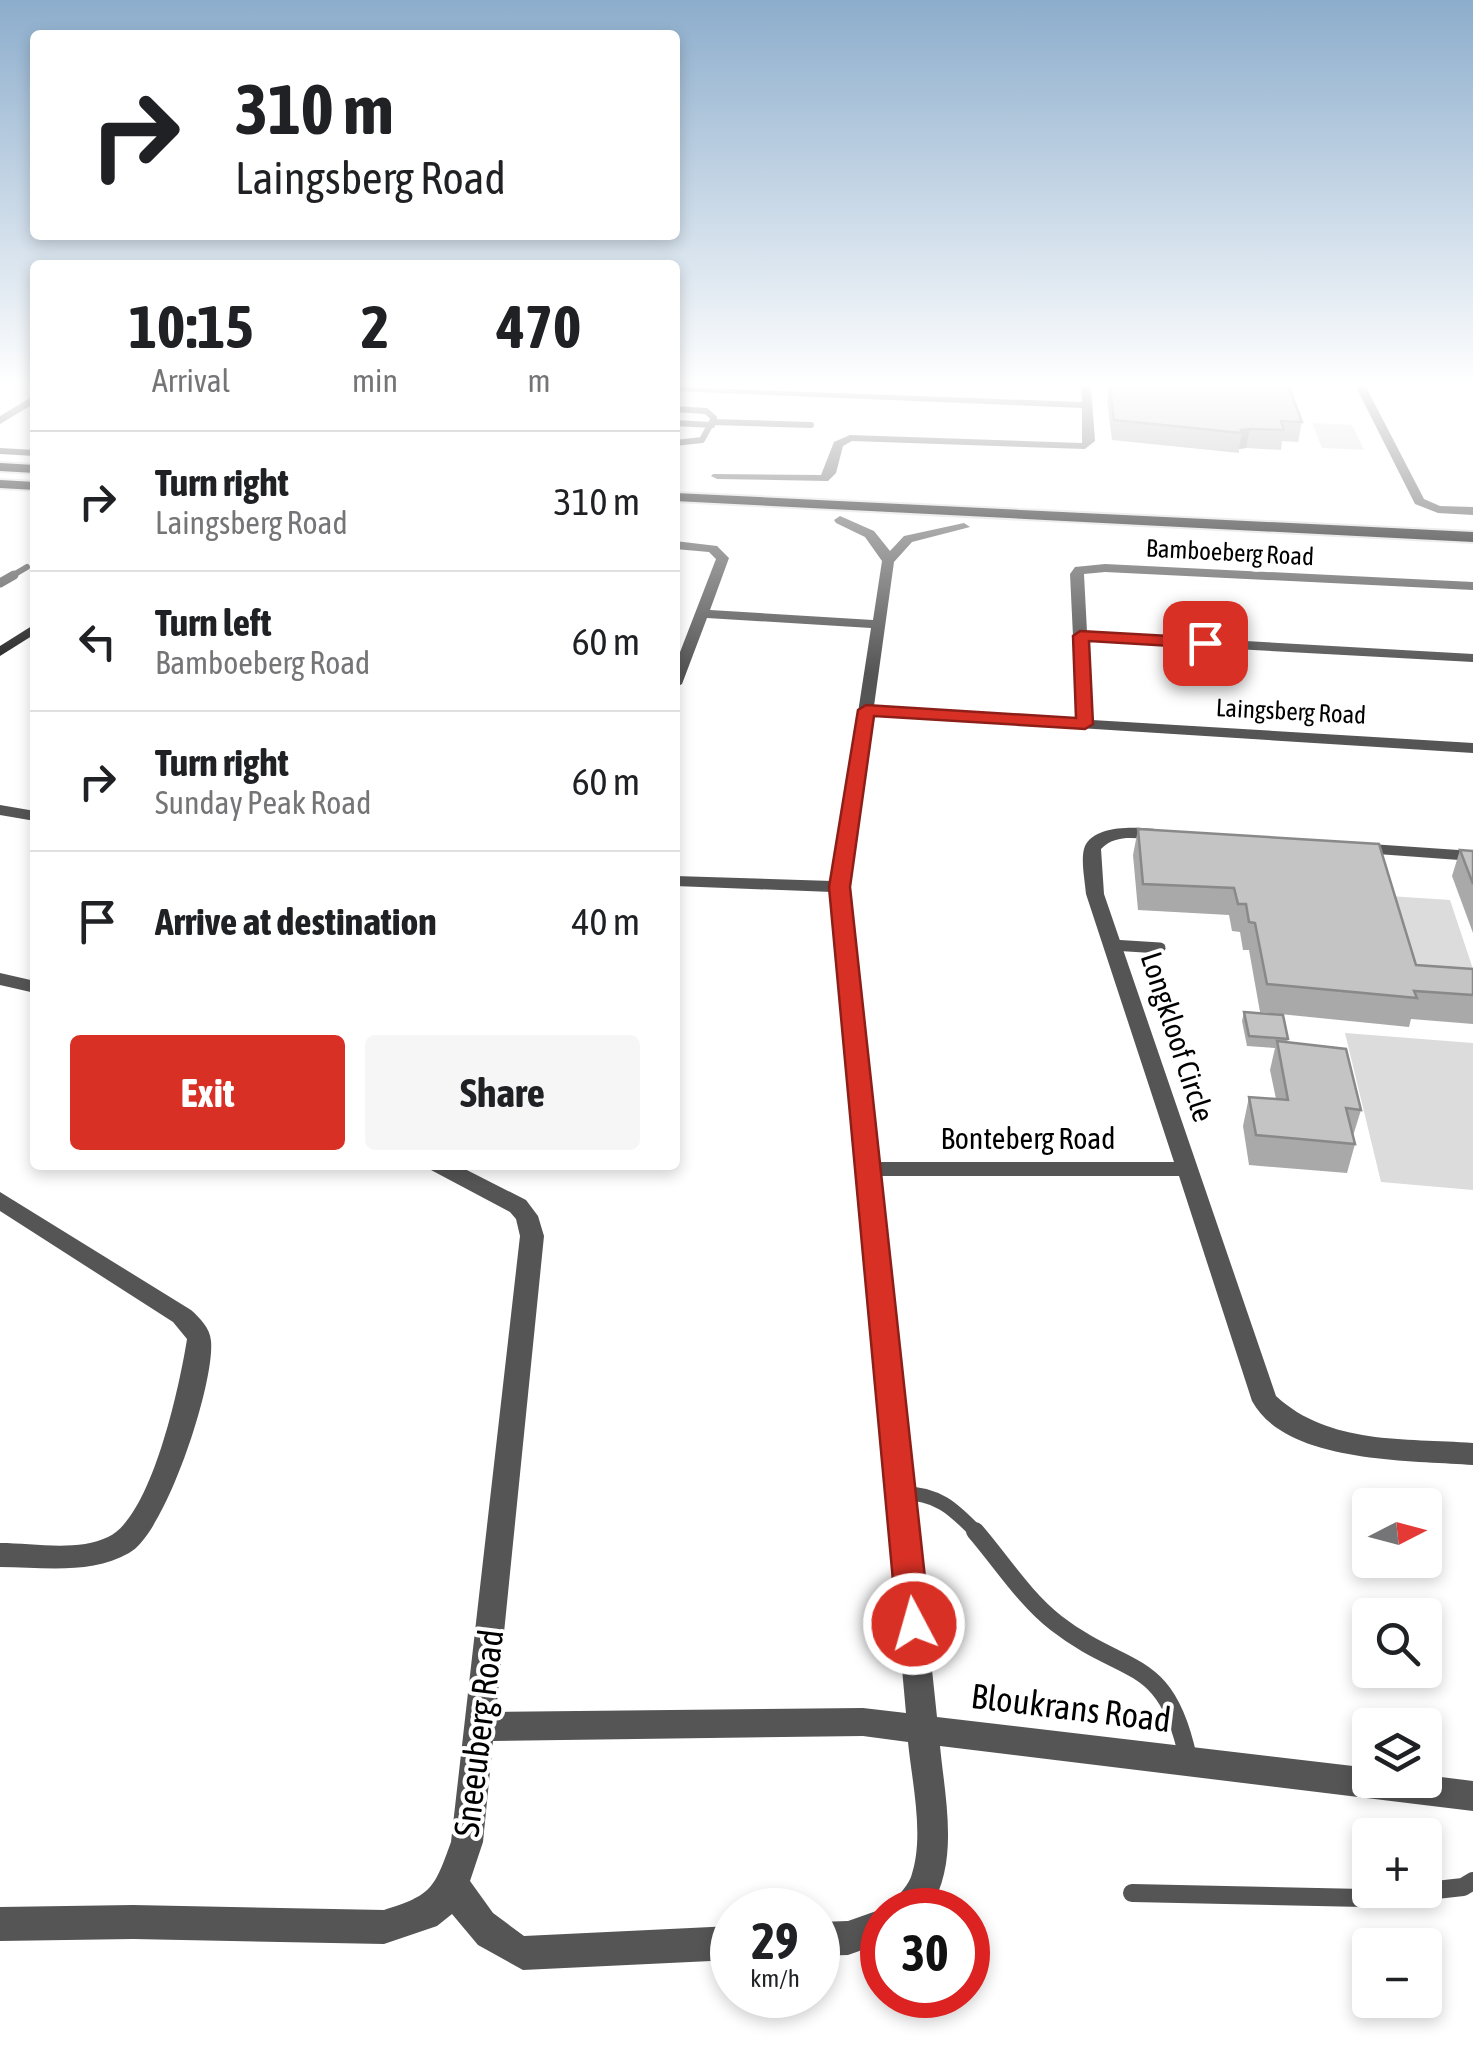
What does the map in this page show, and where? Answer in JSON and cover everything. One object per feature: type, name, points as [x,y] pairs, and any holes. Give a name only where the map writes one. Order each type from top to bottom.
[{"type":"main road","points":[[0,484],[30,486]]},
{"type":"main road","points":[[680,498],[1473,537]]},
{"type":"main road","points":[[680,512],[1473,552]]},
{"type":"main road","points":[[0,654],[30,635]]},
{"type":"street","points":[[1410,483],[1419,501],[1438,509],[1473,511]]},
{"type":"street","points":[[840,520],[872,533],[883,546],[888,561],[840,887],[924,1727],[932,1826],[929,1875],[922,1888]]},
{"type":"street","points":[[888,561],[908,539],[964,526]]},
{"type":"street","points":[[680,546],[706,547],[722,554],[680,672]]},
{"type":"street","name":"Bamboeberg Road","points":[[1085,724],[1077,574],[1085,568],[1473,586]]},
{"type":"street","points":[[703,614],[878,624]]},
{"type":"street","points":[[1080,636],[1473,658]]},
{"type":"street","name":"Laingsberg Road","points":[[866,710],[1473,748]]},
{"type":"street","points":[[0,810],[30,815]]},
{"type":"street","name":"Longkloof Circle","points":[[1191,837],[1124,832],[1104,836],[1094,844],[1096,894],[1259,1387],[1275,1413],[1318,1437],[1473,1454]]},
{"type":"street","points":[[1340,847],[1473,856]]},
{"type":"street","points":[[680,881],[840,887]]},
{"type":"street","points":[[0,979],[30,986]]},
{"type":"street","name":"Bonteberg Road","points":[[869,1169],[1186,1169]]},
{"type":"street","name":"Sneeuberg Road","points":[[449,1170],[518,1206],[527,1216],[532,1236],[511,1460],[467,1842],[454,1883]]},
{"type":"street","points":[[0,1200],[182,1316],[199,1339],[155,1503],[137,1534],[104,1551],[0,1554]]},
{"type":"street","name":"Bloukrans Road","points":[[479,1727],[863,1722],[1473,1796]]},
{"type":"street","points":[[0,1924],[133,1922],[384,1927],[424,1914],[440,1902],[454,1883],[472,1919],[494,1940],[523,1953],[710,1944]]},
{"type":"lane","points":[[0,584],[26,567]]},
{"type":"lane","points":[[1112,944],[1160,948]]},
{"type":"lane","points":[[901,1492],[935,1496],[962,1518],[1016,1585],[1052,1620],[1146,1676],[1165,1694],[1178,1715],[1189,1760]]},
{"type":"lane","points":[[1132,1893],[1364,1898],[1463,1888],[1473,1882]]},
{"type":"shaded area","points":[[1389,896],[1450,900],[1473,969],[1410,964]]},
{"type":"shaded area","points":[[1345,1033],[1473,1043],[1473,1190],[1381,1182]]},
{"type":"building","points":[[1138,829],[1379,844],[1416,965],[1473,969],[1473,995],[1414,991],[1417,998],[1267,984],[1255,923],[1249,922],[1246,904],[1238,904],[1234,888],[1143,884]]},
{"type":"building","points":[[1460,850],[1473,851],[1473,884]]},
{"type":"building","points":[[1244,1012],[1283,1015],[1288,1039],[1249,1036]]},
{"type":"building","points":[[1277,1041],[1346,1049],[1361,1110],[1346,1108],[1355,1144],[1256,1135],[1249,1097],[1288,1100]]},
{"type":"route","points":[[914,1624],[840,887],[866,710],[1085,724],[1080,636],[1205,643]]}]
